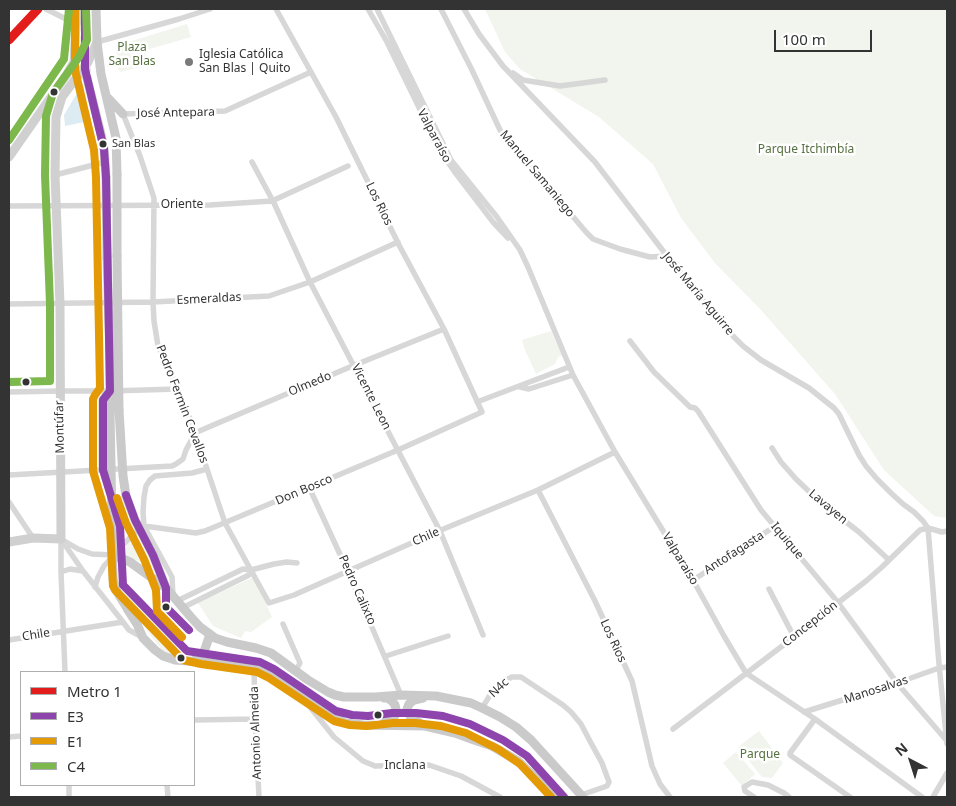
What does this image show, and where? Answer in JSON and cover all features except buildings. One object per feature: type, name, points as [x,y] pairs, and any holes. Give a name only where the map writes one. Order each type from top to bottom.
[{"type":"main road","points":[[76,24],[79,9]]},
{"type":"main road","points":[[96,9],[97,42],[101,74],[116,138],[117,256],[110,356],[115,410],[113,579],[116,590],[137,624],[143,638],[163,656],[175,660],[240,664],[268,673],[345,724],[425,726],[456,733],[492,746],[518,761],[555,797]]},
{"type":"main road","points":[[87,78],[101,134],[105,162],[107,258],[113,303]]},
{"type":"main road","points":[[106,96],[123,114]]},
{"type":"main road","points":[[103,470],[103,400],[114,391]]},
{"type":"main road","points":[[115,410],[126,496],[134,520],[153,555],[166,588]]},
{"type":"main road","points":[[113,555],[130,562],[166,588],[200,627],[210,634],[227,642],[271,653],[295,672],[335,695],[387,698],[392,701],[397,712],[393,718],[376,726]]},
{"type":"main road","points":[[194,661],[205,649],[210,634]]},
{"type":"main road","points":[[376,697],[401,694],[436,696],[463,701],[482,708],[508,722],[531,740],[582,796]]},
{"type":"main road","points":[[425,726],[411,718],[407,709],[414,700],[436,696]]},
{"type":"street","points":[[9,157],[74,62],[76,24],[46,9]]},
{"type":"street","points":[[97,42],[210,9]]},
{"type":"street","name":"Los Rios","points":[[276,9],[336,116],[398,242],[444,329],[477,402]]},
{"type":"street","name":"Valparaíso","points":[[368,9],[387,42],[447,161],[493,222],[520,250]]},
{"type":"street","name":"Valparaíso","points":[[377,9],[451,160],[497,217],[520,250],[573,375],[615,452],[693,580],[746,673],[814,719],[922,797]]},
{"type":"street","name":"Manuel Samaniego","points":[[441,9],[500,130],[586,232],[593,239],[620,249],[650,257],[667,256]]},
{"type":"street","name":"José María Aguirre","points":[[464,9],[479,34],[503,66],[596,162],[667,256],[726,329],[761,360],[809,388],[834,408],[866,466],[897,499],[922,519],[928,528]]},
{"type":"street","name":"Montúfar","points":[[65,671],[61,572],[60,304],[55,174],[56,117],[62,97],[88,62],[97,42]]},
{"type":"street","points":[[503,66],[523,80],[560,86],[605,80]]},
{"type":"street","name":"José Antepara","points":[[123,114],[225,111],[311,72]]},
{"type":"street","name":"Pedro Fermin Cevallos","points":[[123,114],[154,198],[152,302],[158,346],[178,389],[200,446],[225,523],[250,570]]},
{"type":"street","points":[[55,174],[105,162]]},
{"type":"street","name":"Vicente Leon","points":[[252,162],[310,282],[440,531],[483,636]]},
{"type":"street","name":"Oriente","points":[[9,206],[210,205],[272,201],[348,166]]},
{"type":"street","name":"Esmeraldas","points":[[9,304],[152,302],[269,296],[310,282],[398,242]]},
{"type":"street","name":"Olmedo","points":[[195,433],[444,329]]},
{"type":"street","name":"Iquique","points":[[630,342],[654,372],[690,407],[698,411],[761,510],[838,603],[897,684],[947,742]]},
{"type":"street","points":[[477,402],[569,367]]},
{"type":"street","points":[[517,387],[530,389],[573,375]]},
{"type":"street","points":[[9,392],[178,389]]},
{"type":"street","name":"Don Bosco","points":[[144,526],[196,533],[205,531],[398,450],[482,412],[477,402]]},
{"type":"street","points":[[9,475],[172,466],[183,459],[195,433]]},
{"type":"street","points":[[186,450],[194,444],[200,446]]},
{"type":"street","name":"Lavayen","points":[[772,448],[796,479],[889,560]]},
{"type":"street","name":"Chile","points":[[250,570],[269,603],[294,595],[538,490],[615,452]]},
{"type":"street","points":[[207,469],[192,473],[155,476],[146,486],[142,512],[144,526],[172,577],[178,602],[243,569],[250,570],[287,562],[297,564]]},
{"type":"street","name":"Pedro Calixto","points":[[309,487],[349,572],[401,694]]},
{"type":"street","name":"Los Rios","points":[[538,490],[595,601],[632,681],[652,766],[660,784],[670,797]]},
{"type":"street","points":[[9,502],[33,538]]},
{"type":"street","points":[[95,587],[104,566],[133,534],[144,526]]},
{"type":"street","name":"Antofagasta","points":[[693,580],[775,526]]},
{"type":"street","points":[[947,531],[942,532],[928,528],[947,742]]},
{"type":"street","name":"Concepción","points":[[673,729],[868,580],[917,532],[928,528]]},
{"type":"street","points":[[9,542],[33,538],[61,539],[78,549],[92,554],[113,555]]},
{"type":"street","points":[[61,539],[122,622],[129,630],[143,638]]},
{"type":"street","points":[[61,572],[70,568],[84,571]]},
{"type":"street","points":[[769,589],[794,637]]},
{"type":"street","name":"Chile","points":[[9,640],[122,622]]},
{"type":"street","points":[[283,624],[300,663],[295,672]]},
{"type":"street","points":[[386,656],[448,636]]},
{"type":"street","name":"Manosalvas","points":[[804,712],[947,667]]},
{"type":"street","name":"Antonio Almeida","points":[[254,668],[259,797]]},
{"type":"street","name":"N4c","points":[[482,708],[492,692],[504,681],[512,677],[521,677],[572,712],[592,742],[609,782],[607,786],[582,796]]},
{"type":"street","name":"Inclana","points":[[302,696],[334,737],[363,761],[375,766],[429,765],[461,776],[500,797]]},
{"type":"street","points":[[195,720],[255,719]]},
{"type":"street","points":[[814,719],[790,755],[842,795],[850,797]]},
{"type":"street","points":[[933,797],[947,773]]},
{"type":"street","points":[[751,796],[745,791],[744,787],[752,782],[768,785],[789,797]]},
{"type":"green space","name":"Parque Itchimbía","points":[[485,9],[947,9],[947,518],[934,516],[884,470],[835,394],[761,310],[715,263],[681,218],[653,164],[599,117],[520,69],[505,52]]},
{"type":"green space","name":"Plaza San Blas","points":[[187,24],[191,37],[146,50],[146,65],[121,72],[118,69],[116,46]]},
{"type":"green space","points":[[551,331],[562,355],[558,357],[555,364],[536,374],[522,340]]},
{"type":"green space","points":[[136,535],[147,563],[124,557],[125,549]]},
{"type":"green space","points":[[254,577],[272,617],[251,632],[245,631],[241,638],[213,626],[198,603]]},
{"type":"green space","points":[[120,585],[176,643],[179,658],[170,656],[163,651],[119,589]]},
{"type":"green space","name":"Parque","points":[[759,731],[783,763],[772,778],[762,777],[738,747]]},
{"type":"green space","points":[[736,752],[755,774],[742,786],[723,763]]},
{"type":"shaded area","points":[[83,83],[89,121],[65,126],[64,115]]},
{"type":"tunnel","points":[[85,9],[85,61],[87,78]]},
{"type":"metro line","name":"1","points":[[9,40],[38,9]]},
{"type":"transit line","name":"C4","points":[[9,140],[64,59],[69,9]]},
{"type":"transit line","name":"E1","points":[[75,9],[75,70],[94,150],[96,177],[100,388],[93,399],[93,471],[110,528],[113,586],[115,590],[183,660],[257,672],[334,721],[350,725],[367,726],[415,723],[441,726],[466,733],[498,749],[520,764],[551,797]]},
{"type":"transit line","name":"E3","points":[[85,9],[85,69],[104,149],[106,177],[110,391],[103,400],[103,470],[120,526],[123,585],[187,651],[260,662],[274,669],[336,711],[368,716],[416,713],[443,716],[470,724],[503,740],[527,756],[564,797]]},
{"type":"transit line","name":"C4","points":[[9,382],[50,381],[50,304],[45,175],[46,116],[53,93],[79,57],[87,40],[86,9]]},
{"type":"transit line","name":"E3","points":[[126,495],[135,520],[153,555],[166,588],[166,607],[189,630]]},
{"type":"transit line","name":"E1","points":[[117,498],[156,590],[157,611],[182,637]]},
{"type":"place","name":"Iglesia Católica San Blas | Quito","points":[[189,62]]},
{"type":"place","name":"San Blas","points":[[103,144]]}]
